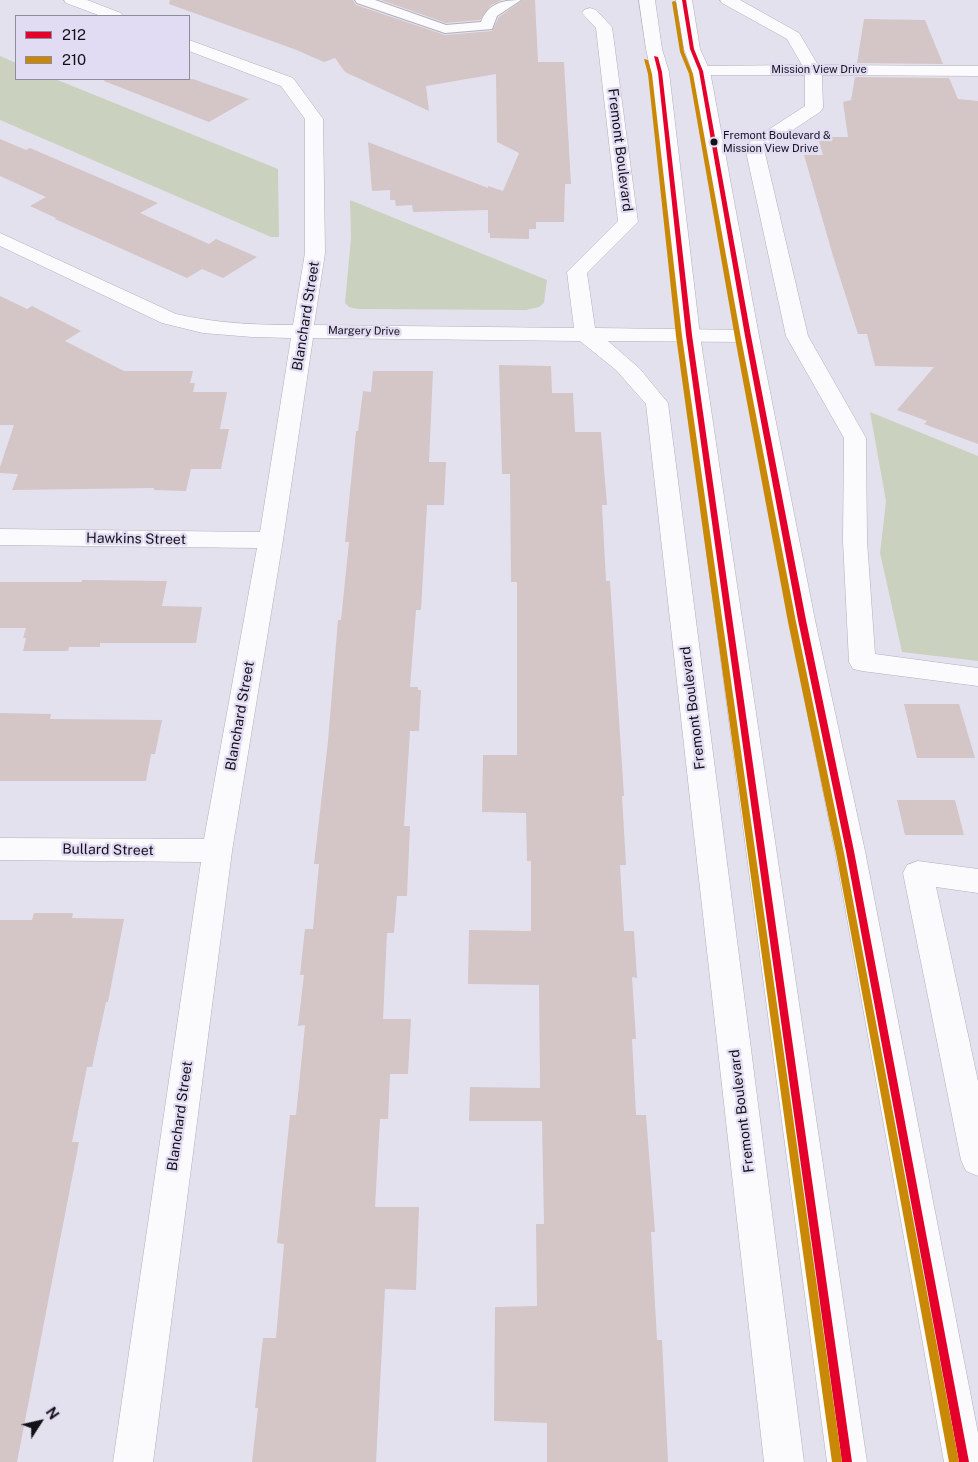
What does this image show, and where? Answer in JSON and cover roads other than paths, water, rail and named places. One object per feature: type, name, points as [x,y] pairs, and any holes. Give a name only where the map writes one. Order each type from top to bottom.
[{"type":"street","points":[[72,0],[111,15]]},
{"type":"street","points":[[647,0],[654,49],[660,72],[689,335],[847,1462]]},
{"type":"street","points":[[684,0],[692,50],[700,71],[799,601],[850,851],[964,1462]]},
{"type":"street","points":[[728,0],[793,36],[813,70],[814,108],[754,147],[797,336],[855,438],[855,541],[862,662],[978,677]]},
{"type":"street","name":"Fremont Boulevard","points":[[590,13],[604,27],[628,222],[577,272],[585,334],[619,359],[638,378],[657,403],[784,1462]]},
{"type":"street","name":"Blanchard Street","points":[[133,1462],[217,851],[271,540],[315,253],[314,119],[287,82],[190,45]]},
{"type":"street","name":"Mission View Drive","points":[[660,72],[813,70],[978,72]]},
{"type":"street","name":"Margery Drive","points":[[0,239],[169,319],[203,327],[252,331],[748,336]]},
{"type":"street","name":"Hawkins Street","points":[[0,537],[271,540]]},
{"type":"street","name":"Bullard Street","points":[[0,849],[217,851]]},
{"type":"street","points":[[978,881],[918,873],[978,1160]]},
{"type":"lane","points":[[362,0],[444,28],[487,26],[491,14],[514,0]]},
{"type":"place","name":"Fremont Boulevard & Mission View Drive","points":[[714,142]]}]
